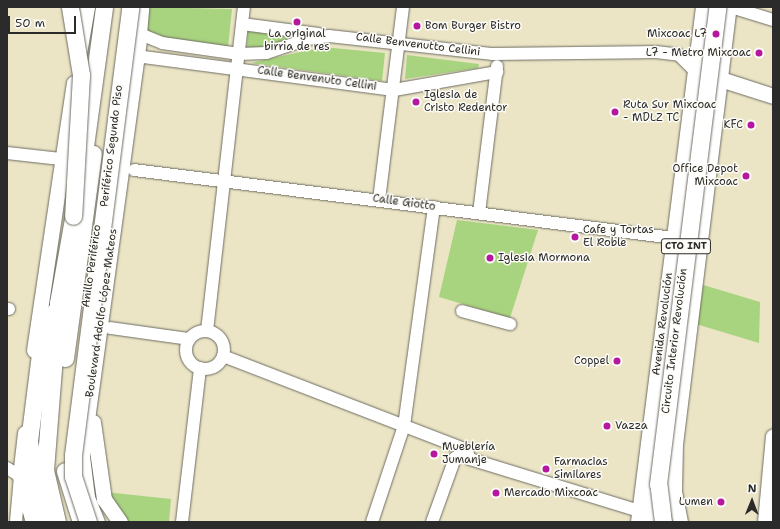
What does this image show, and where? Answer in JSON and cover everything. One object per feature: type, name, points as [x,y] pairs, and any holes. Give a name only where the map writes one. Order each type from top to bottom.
[{"type":"highway","points":[[70,7],[81,75],[74,216]]},
{"type":"highway","points":[[92,99],[96,7]]},
{"type":"highway","points":[[57,522],[46,470],[58,303],[74,216],[104,7]]},
{"type":"highway","name":"Anillo Periférico","points":[[62,522],[52,484],[53,452],[112,7]]},
{"type":"highway","name":"Anillo Periférico","points":[[81,522],[66,477],[66,454],[134,47],[128,7]]},
{"type":"highway","name":"Periférico Segundo Piso","points":[[88,522],[73,476],[73,455],[128,7]]},
{"type":"highway","points":[[134,47],[139,7]]},
{"type":"highway","name":"Circuito Interior Revolución","points":[[658,484],[717,7]]},
{"type":"highway","points":[[40,522],[31,478],[29,441],[42,338],[58,303]]},
{"type":"highway","points":[[652,522],[658,484]]},
{"type":"highway","name":"CTO INT","points":[[658,484],[663,522]]},
{"type":"main road","points":[[33,522],[20,476],[38,314],[61,159],[87,7]]},
{"type":"main road","name":"Boulevard Adolfo López Mateos","points":[[97,522],[82,476],[94,366],[134,47],[146,7]]},
{"type":"main road","name":"Avenida Revolución","points":[[638,516],[703,7]]},
{"type":"main road","name":"CTO INT","points":[[680,522],[674,490],[676,444],[730,7]]},
{"type":"main road","points":[[695,71],[773,96]]},
{"type":"main road","points":[[94,366],[93,417],[98,477],[104,499],[120,522]]},
{"type":"main road","points":[[765,522],[773,436]]},
{"type":"main road","points":[[767,502],[773,522]]},
{"type":"street","points":[[62,7],[75,79]]},
{"type":"street","points":[[207,331],[244,7]]},
{"type":"street","points":[[379,200],[394,90],[403,7]]},
{"type":"street","points":[[730,7],[773,20]]},
{"type":"street","points":[[242,24],[329,36]]},
{"type":"street","name":"Calle Benvenutto Cellini","points":[[134,47],[162,43],[239,54],[266,53],[308,38],[329,36],[498,54],[656,52],[684,58],[695,71]]},
{"type":"street","name":"Calle Benvenuto Cellini","points":[[134,47],[238,69],[394,90],[497,72]]},
{"type":"street","points":[[479,213],[498,54]]},
{"type":"street","points":[[7,152],[61,159]]},
{"type":"street","name":"Calle Giotto","points":[[134,170],[674,238]]},
{"type":"street","points":[[372,522],[404,426],[434,207]]},
{"type":"street","points":[[462,311],[510,324]]},
{"type":"street","points":[[110,328],[189,339]]},
{"type":"street","points":[[207,331],[220,339],[223,356],[215,366],[200,368],[194,365],[186,353],[189,339],[197,332],[207,331]]},
{"type":"street","points":[[223,356],[466,450],[470,459],[638,516]]},
{"type":"street","points":[[182,522],[200,368]]},
{"type":"street","points":[[432,522],[455,458],[466,450]]},
{"type":"street","points":[[7,468],[20,476],[16,522]]},
{"type":"green space","points":[[149,7],[232,9],[228,47],[162,39],[146,32]]},
{"type":"green space","points":[[248,30],[304,38],[277,46],[247,49]]},
{"type":"green space","points":[[323,47],[385,53],[382,81],[251,63]]},
{"type":"green space","points":[[407,55],[479,64],[478,68],[405,79]]},
{"type":"green space","points":[[457,220],[538,230],[510,318],[439,297]]},
{"type":"green space","points":[[700,284],[760,302],[759,343],[696,324]]},
{"type":"green space","points":[[105,492],[171,499],[169,522],[125,522]]},
{"type":"place","name":"La original birria de res","points":[[297,22]]},
{"type":"place","name":"Bom Burger Bistro","points":[[417,26]]},
{"type":"place","name":"Mixcoac L7","points":[[716,34]]},
{"type":"place","name":"L7 - Metro Mixcoac","points":[[759,53]]},
{"type":"place","name":"Iglesia de Cristo Redentor","points":[[416,102]]},
{"type":"place","name":"Ruta Sur Mixcoac - MDLZ TC","points":[[615,112]]},
{"type":"place","name":"KFC","points":[[751,125]]},
{"type":"place","name":"Office Depot Mixcoac","points":[[746,176]]},
{"type":"place","name":"Cafe y Tortas El Roble","points":[[575,237]]},
{"type":"place","name":"Iglesia Mormona","points":[[490,258]]},
{"type":"place","name":"Coppel","points":[[617,361]]},
{"type":"place","name":"Vazza","points":[[607,426]]},
{"type":"place","name":"Mueblería Jumanje","points":[[434,454]]},
{"type":"place","name":"Farmacias Similares","points":[[546,469]]},
{"type":"place","name":"Mercado Mixcoac","points":[[496,493]]},
{"type":"place","name":"Lumen","points":[[721,502]]}]
